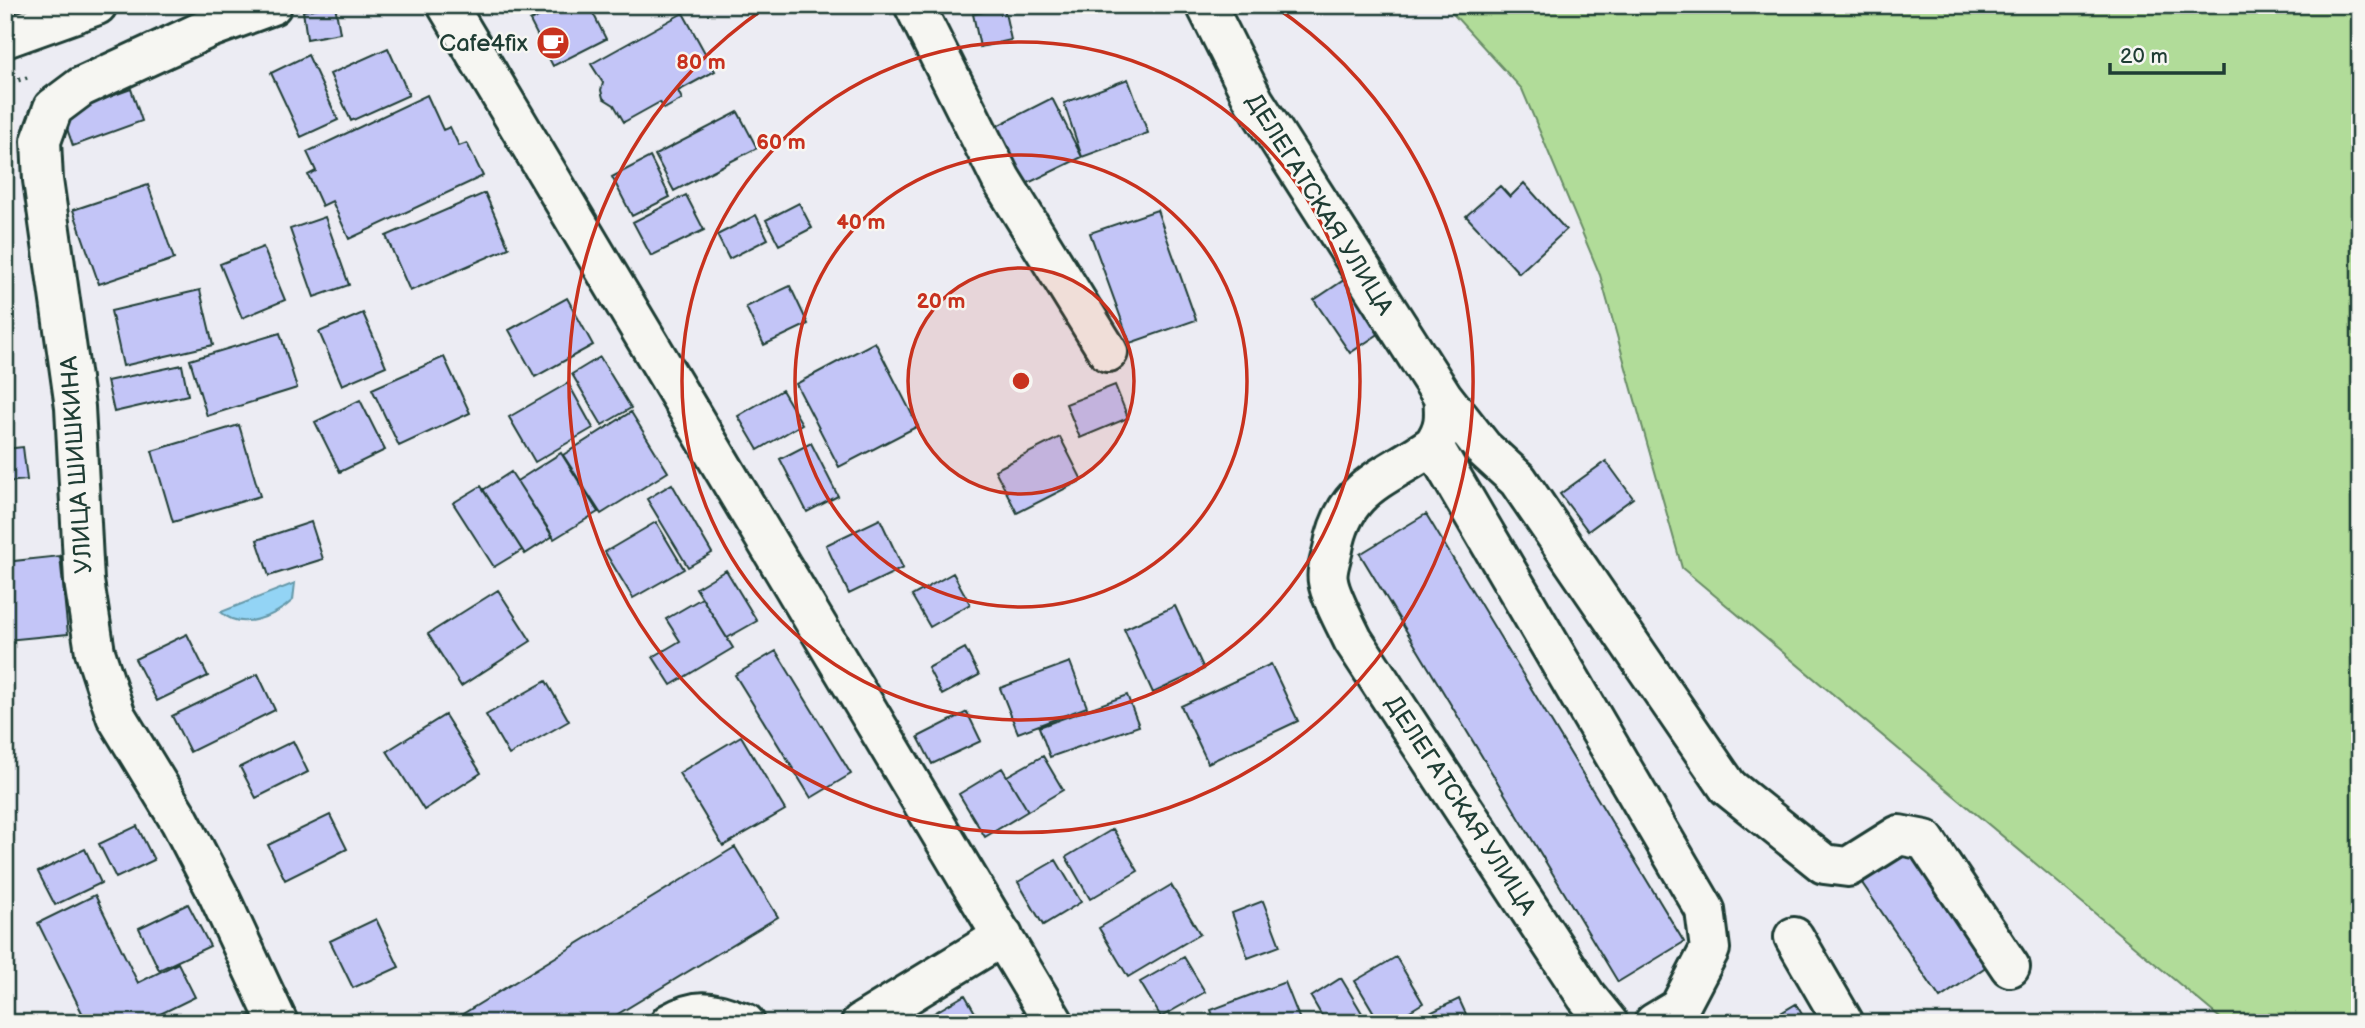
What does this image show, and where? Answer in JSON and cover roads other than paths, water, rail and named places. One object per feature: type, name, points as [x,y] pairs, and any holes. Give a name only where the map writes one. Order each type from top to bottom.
[{"type":"main road","points":[[5,38],[97,5]]},
{"type":"main road","name":"УЛИЦА ШИШКИНА","points":[[272,5],[207,29],[81,87],[53,108],[41,141],[43,180],[75,407],[85,581],[95,652],[116,716],[180,821],[218,894],[278,1023]]},
{"type":"main road","points":[[447,5],[1054,1023]]},
{"type":"main road","points":[[914,5],[1001,179],[1108,352]]},
{"type":"main road","name":"ДЕЛЕГАТСКАЯ УЛИЦА","points":[[1206,5],[1254,101],[1443,397],[1483,448],[1518,480],[1728,787],[1824,864],[1848,867],[1899,835],[1925,840],[2010,967]]},
{"type":"main road","points":[[1443,397],[1443,431],[1433,444],[1705,910],[1710,949],[1679,1008],[1654,1023]]},
{"type":"main road","name":"ДЕЛЕГАТСКАЯ УЛИЦА","points":[[1433,444],[1412,460],[1375,480],[1351,503],[1337,527],[1327,580],[1353,640],[1586,996],[1608,1023]]},
{"type":"main road","points":[[862,1023],[1003,936]]},
{"type":"main road","points":[[1794,937],[1844,1023]]},
{"type":"main road","points":[[670,1023],[681,1016],[705,1010],[745,1023]]},
{"type":"water","points":[[295,583],[293,600],[277,612],[257,620],[238,621],[221,612]]},
{"type":"place","name":"Cafe4fix","points":[[553,43]]}]
